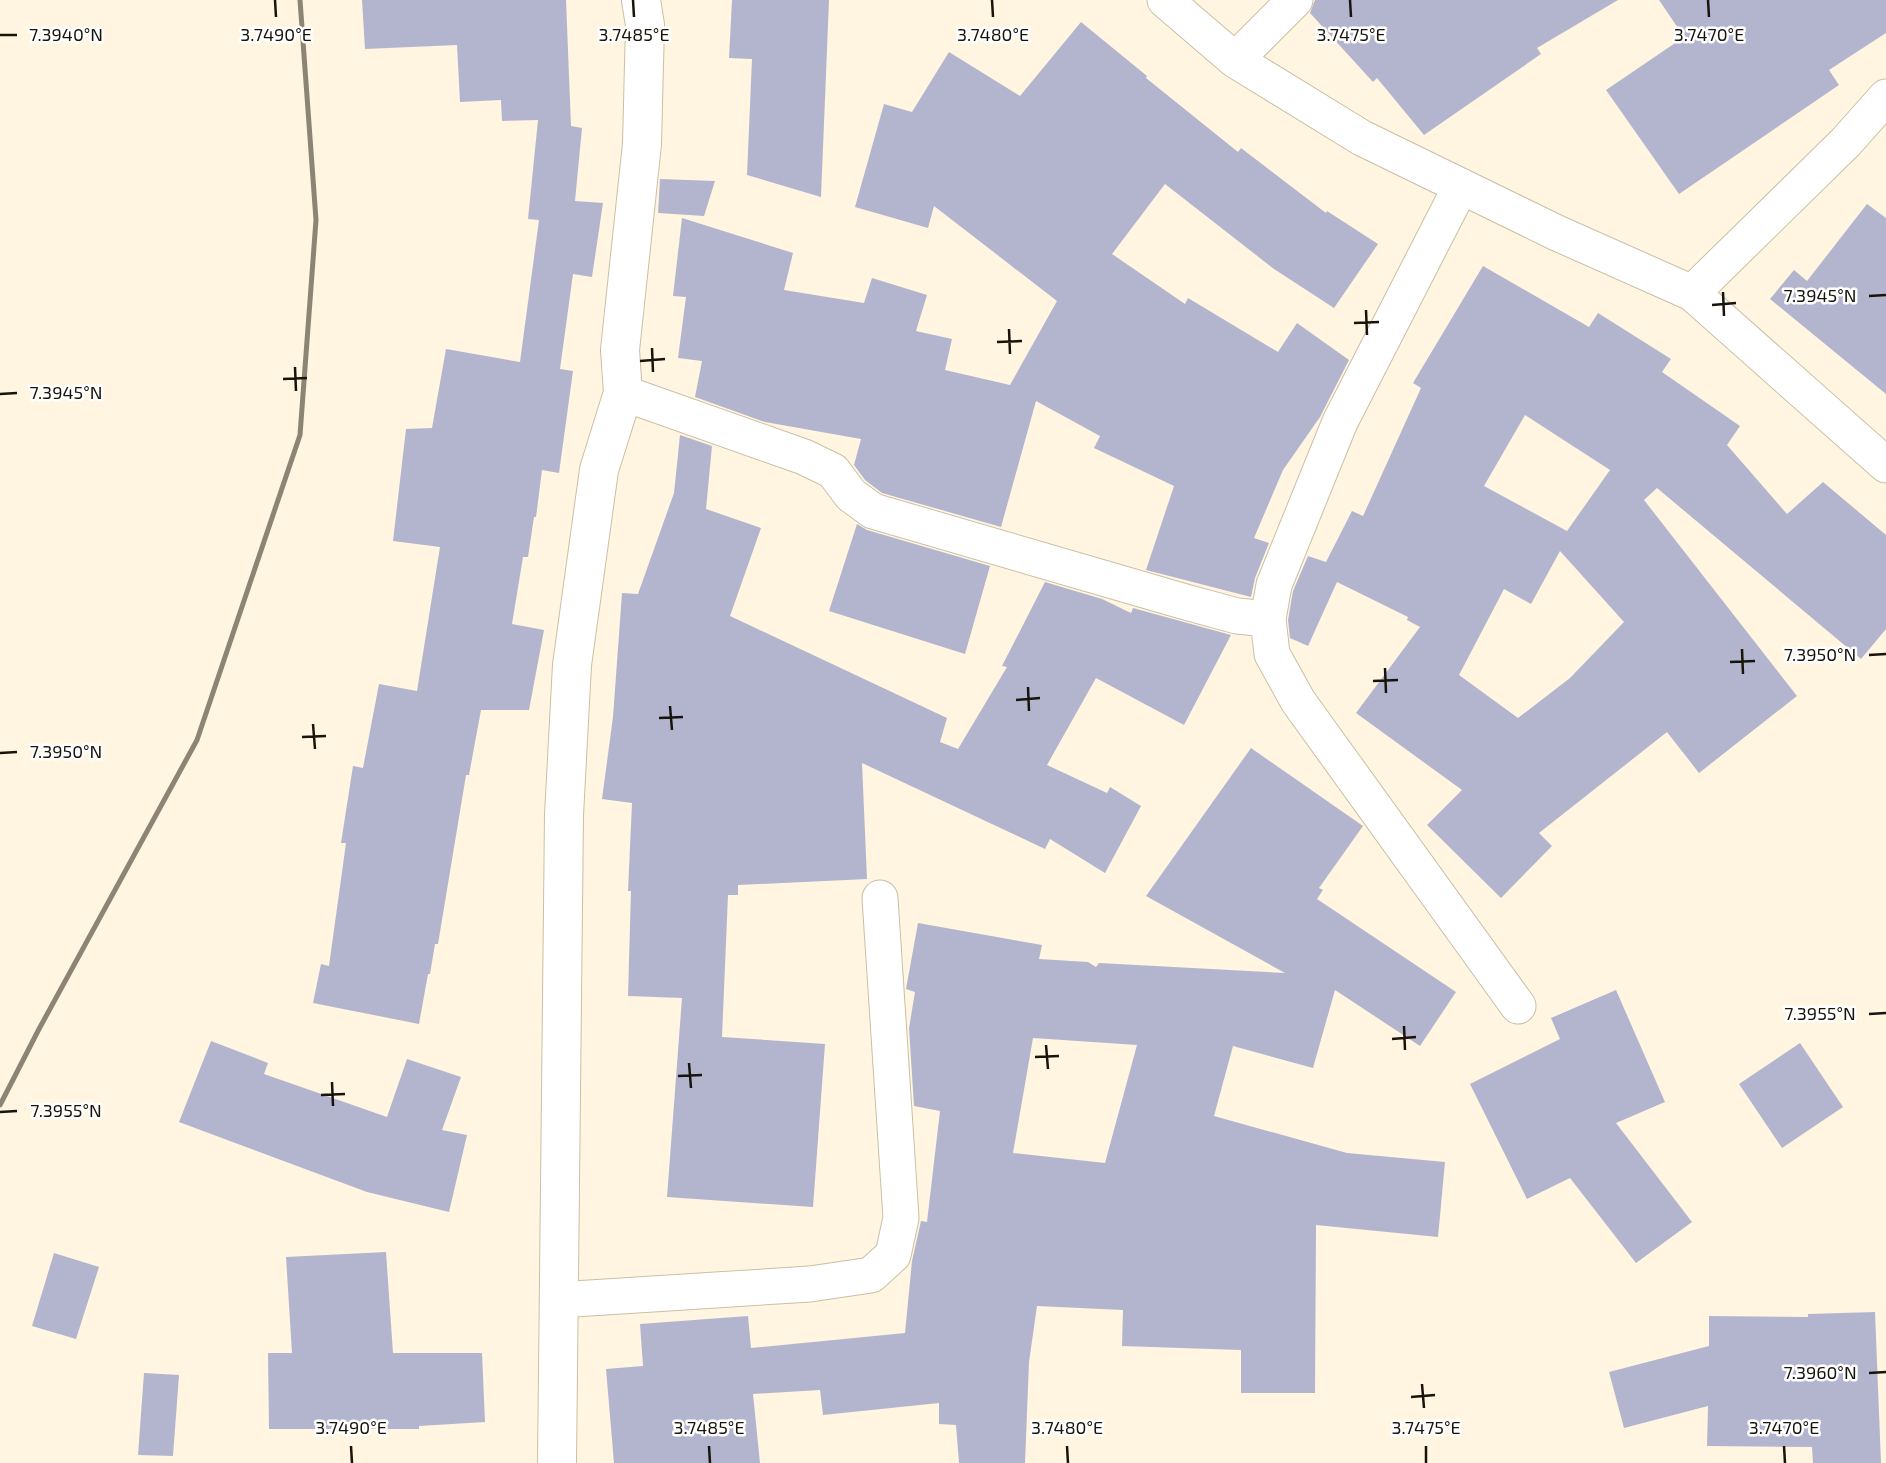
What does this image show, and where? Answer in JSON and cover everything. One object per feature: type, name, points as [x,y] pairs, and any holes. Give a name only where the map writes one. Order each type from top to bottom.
[{"type":"main road","points":[[558,1463],[564,815],[572,665],[599,470],[623,393],[620,350],[642,144],[645,25],[641,0]]},
{"type":"street","points":[[1165,0],[1235,60],[1362,138],[1557,233],[1692,293],[1886,465]]},
{"type":"street","points":[[1235,60],[1295,0]]},
{"type":"street","points":[[1692,293],[1846,142],[1886,97]]},
{"type":"street","points":[[1461,186],[1340,422],[1274,585],[1268,619],[1272,654],[1298,701],[1518,1006]]},
{"type":"street","points":[[623,393],[804,457],[833,471],[851,495],[873,511],[1215,610],[1237,616],[1268,619]]},
{"type":"street","points":[[558,1300],[810,1284],[872,1275],[893,1255],[901,1218],[880,898]]},
{"type":"building","points":[[362,0],[566,0],[571,126],[582,128],[575,201],[603,203],[592,277],[573,274],[560,369],[573,371],[559,473],[542,470],[536,517],[528,557],[523,557],[512,624],[544,630],[529,710],[481,710],[469,775],[466,775],[438,944],[435,944],[419,1024],[313,1003],[321,964],[329,966],[346,843],[341,843],[353,766],[363,768],[379,684],[417,691],[440,547],[393,541],[406,429],[432,428],[446,349],[520,362],[539,220],[528,219],[538,120],[502,121],[501,100],[460,102],[457,45],[365,49]]},
{"type":"building","points":[[732,0],[829,0],[821,197],[747,175],[752,59],[729,58]]},
{"type":"building","points":[[1315,0],[1618,0],[1537,48],[1541,54],[1424,135],[1377,78],[1373,82],[1310,13]]},
{"type":"building","points":[[1659,0],[1886,0],[1886,33],[1829,70],[1839,85],[1679,194],[1606,90],[1684,37]]},
{"type":"building","points":[[1081,22],[1238,152],[1241,148],[1326,213],[1327,211],[1378,244],[1334,308],[1274,269],[1165,184],[1112,254],[1185,304],[1188,298],[1278,352],[1297,323],[1349,360],[1320,417],[1283,470],[1254,538],[1269,543],[1255,578],[1251,597],[1146,570],[1174,486],[1094,448],[1100,436],[1036,401],[1001,527],[882,493],[865,480],[854,465],[861,439],[765,422],[695,397],[702,361],[678,358],[686,297],[673,296],[682,218],[793,253],[784,290],[864,303],[872,278],[927,295],[916,331],[952,339],[945,370],[1010,385],[1057,301],[934,206],[928,228],[855,207],[884,104],[912,112],[949,52],[1020,96]]},
{"type":"building","points":[[660,179],[715,181],[704,216],[658,213]]},
{"type":"building","points":[[1867,204],[1886,218],[1886,394],[1770,299],[1794,270],[1807,281]]},
{"type":"building","points":[[1483,266],[1589,327],[1598,313],[1671,359],[1662,372],[1740,426],[1727,445],[1787,514],[1823,482],[1886,535],[1886,629],[1861,659],[1657,488],[1644,500],[1797,696],[1699,773],[1667,732],[1539,833],[1552,846],[1501,898],[1427,825],[1462,790],[1356,713],[1420,627],[1407,620],[1408,617],[1337,582],[1308,646],[1290,638],[1288,620],[1293,591],[1308,556],[1326,562],[1352,511],[1363,516],[1421,388],[1413,383]],"holes":[[[1525,415],[1610,470],[1567,531],[1484,486]],[[1560,551],[1624,622],[1570,678],[1518,718],[1459,675],[1504,589],[1531,604]]]},
{"type":"building","points":[[680,435],[712,446],[706,509],[761,528],[730,616],[947,718],[940,742],[958,749],[1007,667],[1002,666],[1045,582],[1102,599],[1131,613],[1133,608],[1231,635],[1184,725],[1096,678],[1047,765],[1107,793],[1110,787],[1141,806],[1105,873],[1050,839],[1045,849],[862,763],[867,879],[738,885],[738,895],[728,895],[722,1037],[825,1044],[813,1207],[667,1197],[682,998],[628,996],[631,891],[628,891],[632,803],[602,799],[613,717],[622,593],[638,594],[674,493]]},
{"type":"building","points":[[857,524],[867,530],[990,566],[965,654],[829,611]]},
{"type":"building","points":[[1251,748],[1363,826],[1319,888],[1323,890],[1317,899],[1456,992],[1420,1046],[1335,990],[1313,1068],[1233,1046],[1214,1116],[1347,1153],[1445,1162],[1438,1237],[1316,1225],[1315,1393],[1241,1393],[1241,1350],[1122,1346],[1123,1310],[1037,1306],[1029,1362],[1025,1463],[959,1463],[956,1425],[939,1424],[939,1403],[823,1415],[820,1390],[753,1394],[760,1463],[614,1463],[606,1369],[643,1366],[640,1324],[748,1316],[751,1348],[905,1333],[912,1261],[921,1221],[927,1222],[940,1111],[914,1106],[909,1028],[915,992],[906,989],[918,923],[1042,945],[1039,959],[1088,962],[1096,967],[1099,963],[1285,973],[1146,896]],"holes":[[[1033,1038],[1137,1045],[1105,1163],[1013,1153]]]},
{"type":"building","points":[[1616,990],[1665,1102],[1616,1123],[1692,1222],[1636,1263],[1570,1178],[1527,1199],[1470,1084],[1560,1039],[1551,1018]]},
{"type":"building","points":[[211,1041],[268,1063],[264,1074],[387,1117],[407,1059],[461,1077],[442,1130],[467,1135],[449,1212],[367,1192],[179,1122]]},
{"type":"building","points":[[1800,1043],[1843,1107],[1782,1148],[1739,1084]]},
{"type":"building","points":[[386,1252],[393,1353],[482,1353],[485,1422],[419,1426],[419,1429],[269,1429],[268,1353],[292,1353],[286,1257]]},
{"type":"building","points":[[54,1253],[99,1267],[76,1339],[32,1326]]},
{"type":"building","points":[[1875,1312],[1881,1463],[1813,1463],[1812,1447],[1707,1446],[1708,1406],[1624,1428],[1609,1372],[1709,1346],[1709,1316],[1808,1317],[1808,1314]]},
{"type":"building","points":[[144,1373],[179,1375],[173,1456],[138,1455]]},
{"type":"railway","points":[[0,1105],[197,740],[300,435],[316,220],[300,0]]}]
